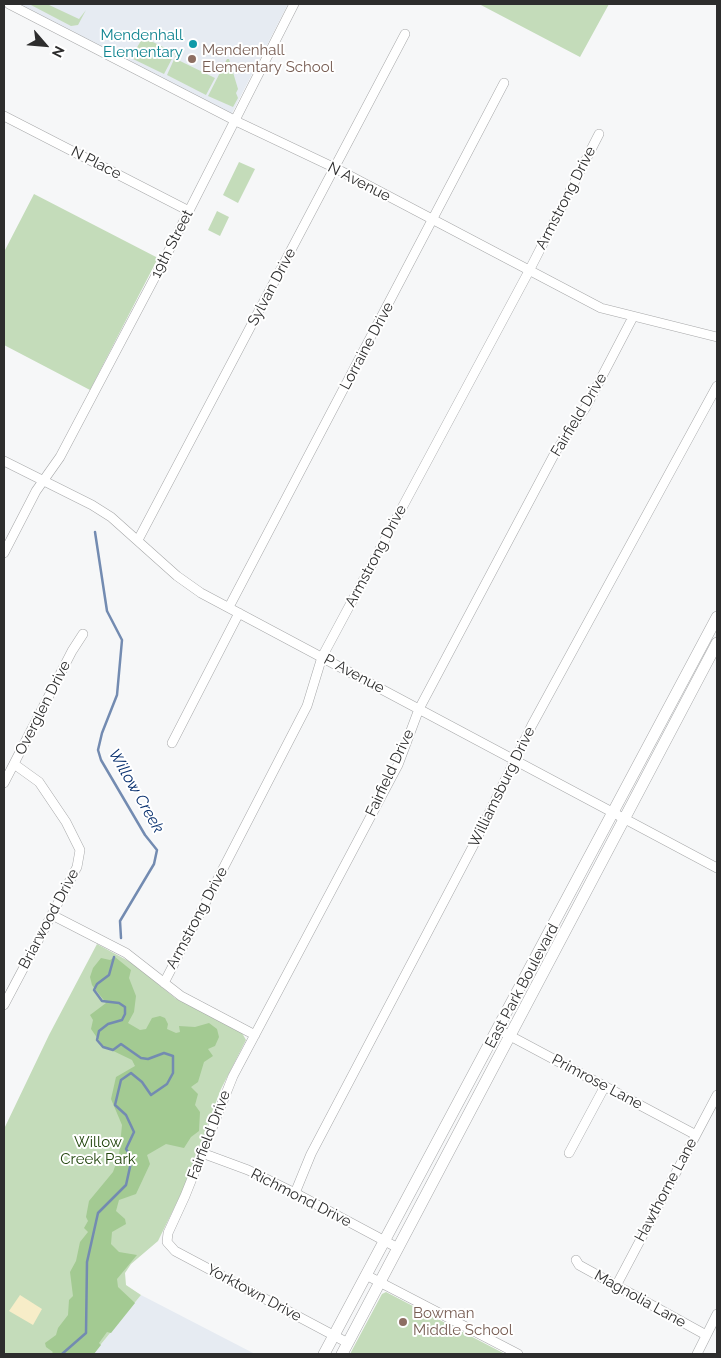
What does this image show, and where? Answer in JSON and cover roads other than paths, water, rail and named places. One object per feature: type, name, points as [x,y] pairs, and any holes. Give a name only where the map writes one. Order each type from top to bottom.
[{"type":"main road","name":"East Park Boulevard","points":[[342,1354],[510,1036],[717,617]]},
{"type":"main road","name":"East Park Boulevard","points":[[324,1354],[499,1030],[717,643]]},
{"type":"main road","points":[[420,1174],[433,1181]]},
{"type":"street","name":"N Avenue","points":[[9,4],[235,120],[335,168],[601,308],[717,337]]},
{"type":"street","name":"19th Street","points":[[4,553],[44,480],[60,457],[189,211],[294,4]]},
{"type":"street","name":"Sylvan Drive","points":[[138,540],[405,34]]},
{"type":"street","name":"Lorraine Drive","points":[[229,608],[434,220],[504,83]]},
{"type":"street","name":"N Place","points":[[4,116],[189,211]]},
{"type":"street","name":"Armstrong Drive","points":[[164,983],[307,706],[322,657],[529,271],[599,134]]},
{"type":"street","name":"Fairfield Drive","points":[[167,1238],[220,1105],[398,765],[419,709],[556,451],[592,397],[633,317]]},
{"type":"street","name":"Williamsburg Drive","points":[[295,1194],[311,1154],[472,848],[532,725],[717,386]]},
{"type":"street","name":"P Avenue","points":[[4,461],[92,505],[138,540],[189,586],[717,868]]},
{"type":"street","points":[[172,744],[239,613]]},
{"type":"street","name":"Overglen Drive","points":[[4,783],[72,651],[83,634]]},
{"type":"street","name":"Briarwood Drive","points":[[4,1005],[77,867],[80,850],[66,822],[40,782],[14,764]]},
{"type":"street","points":[[52,916],[126,953],[181,996],[255,1035]]},
{"type":"street","name":"Primrose Lane","points":[[499,1030],[696,1135]]},
{"type":"street","points":[[569,1153],[605,1086]]},
{"type":"street","name":"Hawthorne Lane","points":[[616,1286],[717,1094]]},
{"type":"street","name":"Richmond Drive","points":[[202,1153],[248,1170],[398,1248]]},
{"type":"street","name":"Yorktown Drive","points":[[167,1238],[169,1246],[175,1251],[348,1343]]},
{"type":"street","name":"Magnolia Lane","points":[[576,1260],[580,1265],[616,1286],[706,1335]]},
{"type":"street","points":[[366,1275],[518,1354]]},
{"type":"street","points":[[697,1354],[717,1314]]},
{"type":"waterway","name":"Willow Creek","points":[[95,532],[107,611],[122,640],[117,695],[102,733],[98,750],[101,760],[145,835],[157,850],[154,864],[120,921],[121,938]]},
{"type":"waterway","name":"Willow Creek","points":[[62,1354],[86,1333],[87,1262],[98,1213],[126,1185],[132,1158],[126,1149],[134,1132],[126,1115],[115,1105],[121,1080],[131,1073],[142,1082],[151,1095],[167,1084],[173,1073],[173,1056],[164,1053],[148,1059],[141,1058],[121,1044],[113,1050],[103,1047],[97,1040],[99,1031],[108,1024],[122,1020],[125,1014],[125,1007],[119,1003],[102,1001],[94,990],[97,984],[109,975],[114,957]]},
{"type":"place","name":"Mendenhall Elementary","points":[[193,44]]},
{"type":"place","name":"Mendenhall Elementary School","points":[[192,59]]},
{"type":"place","name":"Bowman Middle School","points":[[403,1322]]},
{"type":"park label","name":"Willow Creek Park","points":[[98,1150]]}]
